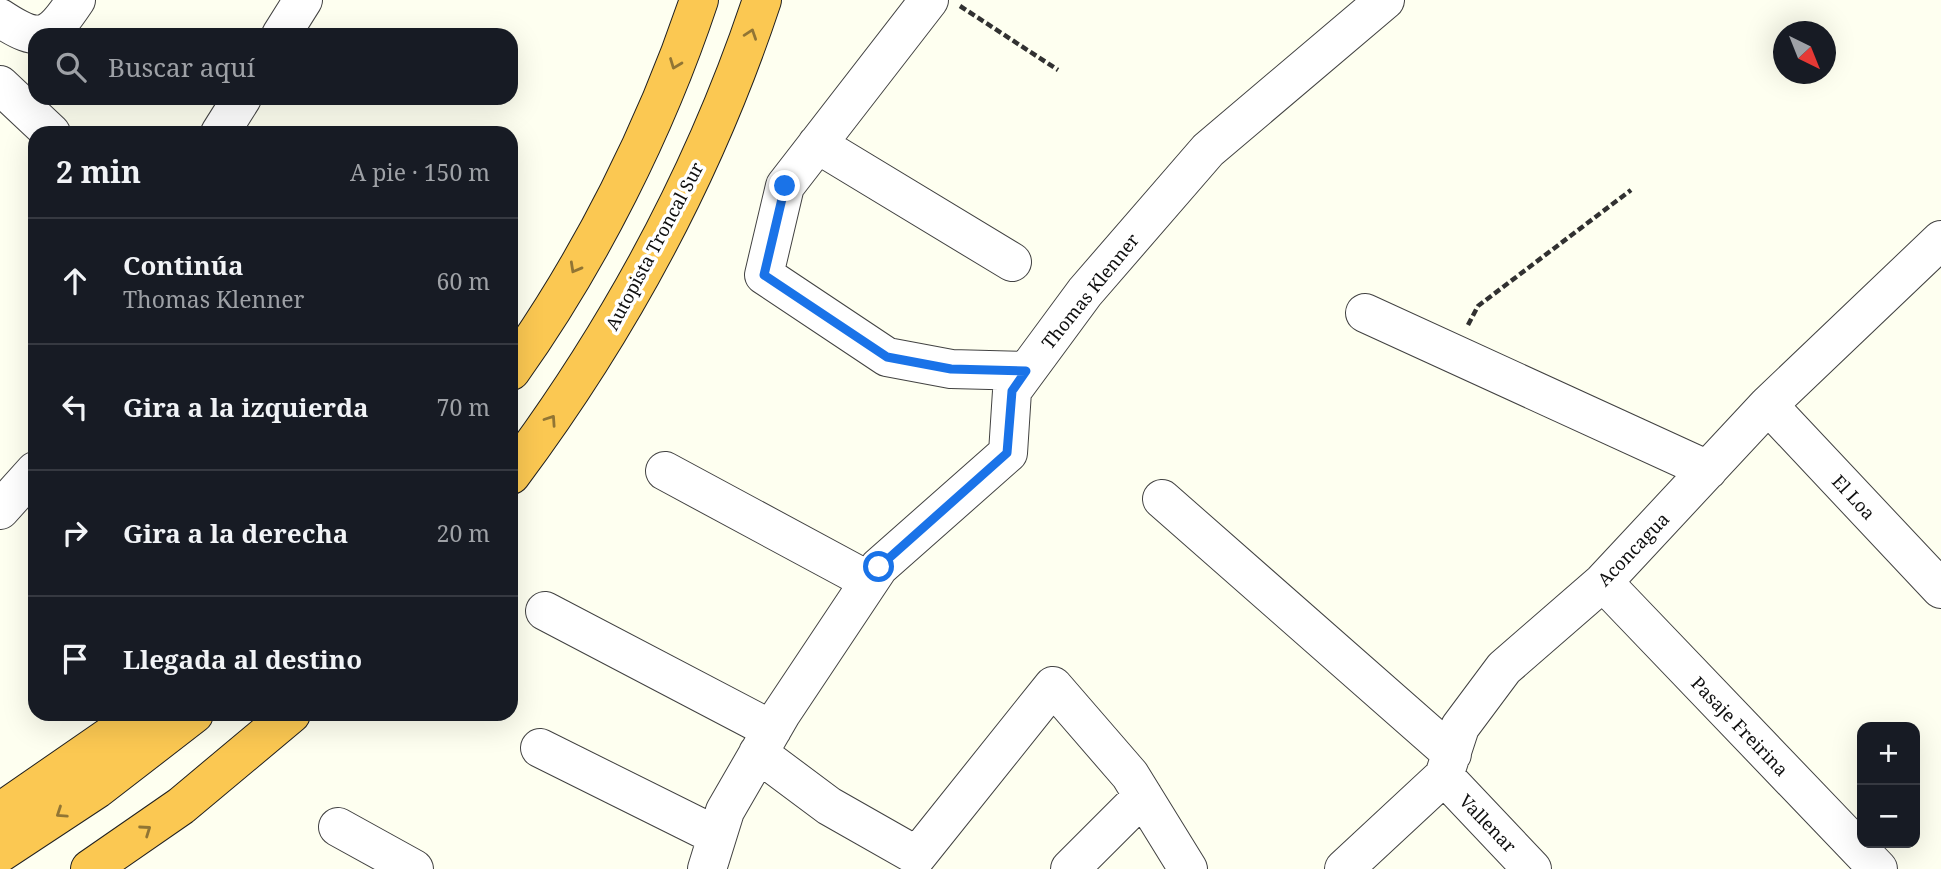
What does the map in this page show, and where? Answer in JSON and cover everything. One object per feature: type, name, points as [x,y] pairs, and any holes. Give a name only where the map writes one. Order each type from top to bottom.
[{"type":"highway","points":[[518,360],[562,292],[601,221],[669,79],[699,0]]},
{"type":"highway","name":"Autopista Troncal Sur","points":[[518,465],[592,359],[663,237],[723,108],[762,0]]},
{"type":"highway","points":[[0,812],[132,721]]},
{"type":"highway","points":[[0,853],[97,789],[185,721]]},
{"type":"highway","points":[[90,869],[181,806],[283,721]]},
{"type":"street","points":[[54,28],[76,0]]},
{"type":"street","points":[[285,28],[303,0]]},
{"type":"street","points":[[929,0],[785,186],[764,275],[887,357],[951,369],[1026,371]]},
{"type":"street","name":"Thomas Klenner","points":[[712,853],[724,811],[765,741],[879,567],[1007,453],[1012,391],[1085,292],[1208,150],[1385,0]]},
{"type":"street","points":[[0,18],[28,34]]},
{"type":"street","points":[[0,85],[44,126]]},
{"type":"street","points":[[224,126],[238,105]]},
{"type":"street","points":[[817,144],[1012,262]]},
{"type":"street","name":"Aconcagua","points":[[1345,869],[1448,765],[1460,727],[1504,668],[1603,582],[1768,405],[1941,240]]},
{"type":"street","points":[[1365,313],[1708,470]]},
{"type":"street","name":"El Loa","points":[[1768,405],[1941,589]]},
{"type":"street","points":[[665,471],[869,581]]},
{"type":"street","points":[[0,510],[28,479]]},
{"type":"street","name":"Vallenar","points":[[1162,499],[1448,765],[1532,869]]},
{"type":"street","name":"Pasaje Freirina","points":[[1603,582],[1878,869]]},
{"type":"street","points":[[545,611],[765,741],[829,806],[917,856],[1053,686],[1130,775],[1188,869]]},
{"type":"street","points":[[540,748],[712,853]]},
{"type":"street","points":[[1070,869],[1143,796]]},
{"type":"street","points":[[338,827],[414,869]]},
{"type":"path","points":[[950,0],[1058,70]]},
{"type":"path","points":[[1453,354],[1478,306],[1631,190]]},
{"type":"route","points":[[785,186],[764,275],[887,357],[951,369],[1026,371],[1012,391],[1007,453],[879,567]]}]
